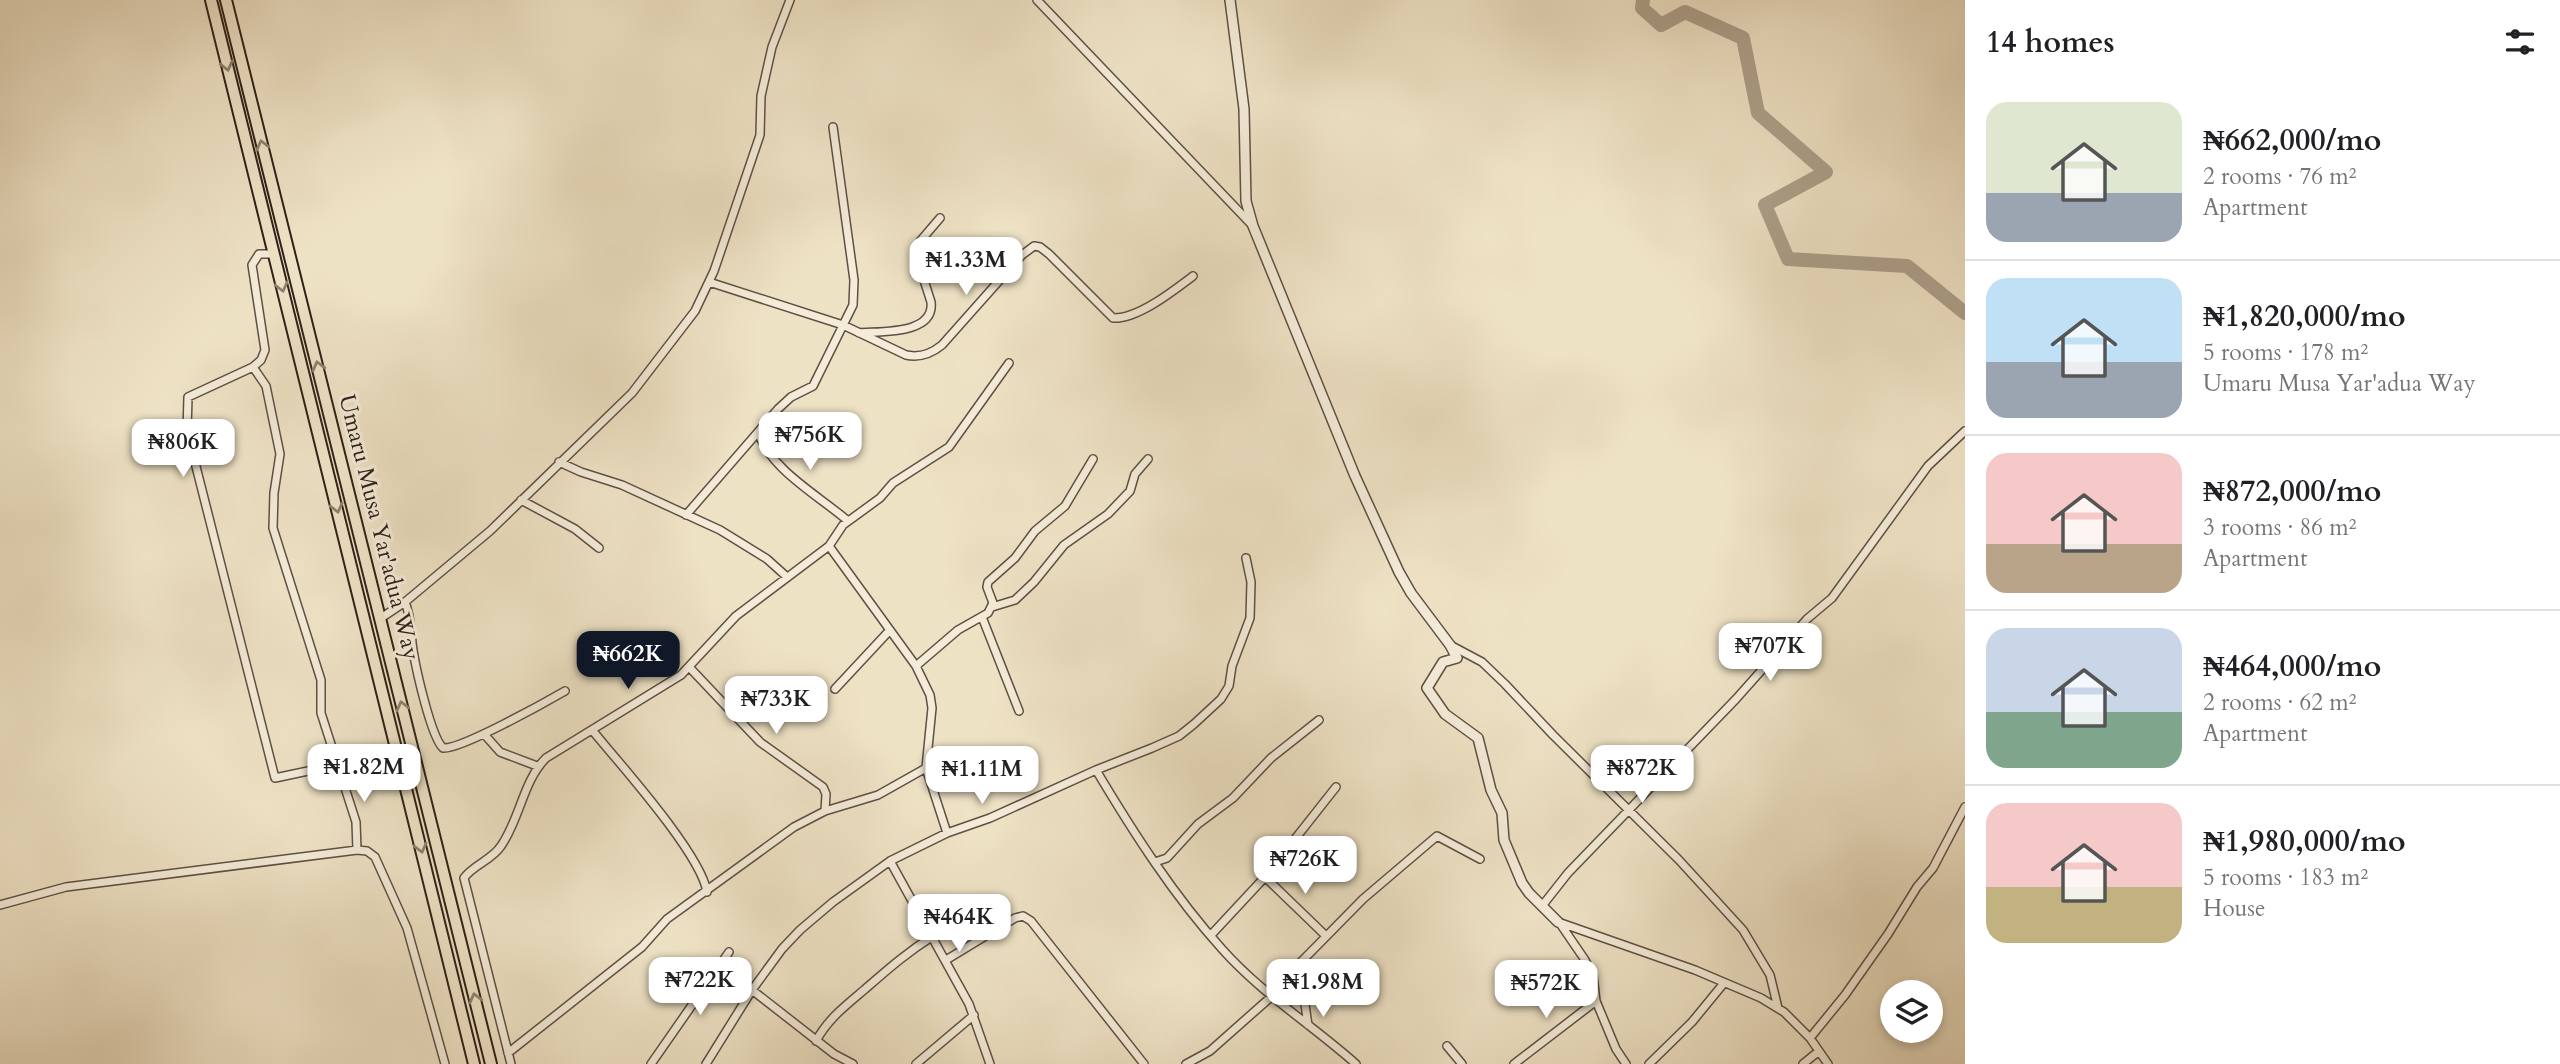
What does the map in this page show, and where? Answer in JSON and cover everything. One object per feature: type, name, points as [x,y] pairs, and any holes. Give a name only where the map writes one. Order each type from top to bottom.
[{"type":"main road","name":"Umaru Musa Yar'adua Way","points":[[211,0],[474,1064]]},
{"type":"main road","name":"Umaru Musa Yar'adua Way","points":[[226,0],[491,1064]]},
{"type":"street","points":[[381,618],[405,602],[491,531],[632,393],[695,311],[709,282],[738,204],[760,135],[761,96],[772,47],[790,0]]},
{"type":"street","points":[[1037,0],[1253,226]]},
{"type":"street","points":[[1230,0],[1244,109],[1246,201],[1253,226],[1355,476],[1399,572],[1457,658],[1443,662],[1427,688],[1445,714],[1478,738],[1491,790],[1502,813],[1504,840],[1522,883],[1558,922],[1585,960],[1593,976],[1597,1001],[1616,1049],[1626,1064]]},
{"type":"street","points":[[686,515],[788,400],[813,386],[853,305],[855,279],[833,127]]},
{"type":"street","points":[[858,333],[894,332],[919,324],[929,316],[932,310],[931,302],[915,252],[916,246],[940,218]]},
{"type":"street","points":[[709,282],[843,325],[906,355],[916,357],[935,351],[1022,255],[1034,246],[1049,254],[1113,318],[1120,318],[1151,304],[1193,276]]},
{"type":"street","points":[[274,254],[259,254],[252,265],[265,350],[261,360],[253,367],[188,397],[187,431],[275,778],[336,765]]},
{"type":"street","points":[[511,1064],[464,878],[499,850],[511,832],[537,766],[560,748],[690,668],[736,616],[829,546],[833,537],[848,521],[880,498],[893,483],[945,451],[1009,363]]},
{"type":"street","points":[[253,367],[266,386],[280,454],[274,493],[273,528],[321,680],[321,713],[356,822],[357,849]]},
{"type":"street","points":[[1542,906],[1568,873],[1736,699],[1807,619],[1832,598],[1928,466],[1965,431]]},
{"type":"street","points":[[758,432],[761,442],[780,464],[848,521]]},
{"type":"street","points":[[992,607],[988,582],[1015,558],[1035,531],[1065,506],[1093,459]]},
{"type":"street","points":[[916,666],[958,630],[982,617],[992,607],[1015,600],[1034,582],[1064,545],[1108,514],[1130,491],[1135,474],[1148,459]]},
{"type":"street","points":[[559,462],[622,485],[686,515],[747,546],[787,577]]},
{"type":"street","points":[[521,500],[575,529],[599,548]]},
{"type":"street","points":[[829,546],[916,666],[930,695],[932,708],[926,768],[947,833]]},
{"type":"street","points":[[706,1064],[768,966],[800,930],[833,901],[890,861],[947,833],[990,818],[1179,736],[1195,724],[1226,691],[1232,666],[1250,618],[1251,582],[1246,558]]},
{"type":"street","points":[[405,602],[412,622],[413,652],[434,735],[439,744],[448,749],[484,734],[565,691]]},
{"type":"street","points":[[982,617],[1019,711]]},
{"type":"street","points":[[835,689],[890,630]]},
{"type":"street","points":[[1450,645],[1482,662],[1505,684],[1553,736],[1679,860],[1743,930],[1770,975],[1778,1008]]},
{"type":"street","points":[[690,668],[760,742],[823,787],[826,794],[825,811]]},
{"type":"street","points":[[1155,862],[1167,858],[1198,824],[1233,798],[1271,758],[1319,720]]},
{"type":"street","points":[[592,730],[676,835],[700,871],[707,892]]},
{"type":"street","points":[[484,734],[500,752],[537,766]]},
{"type":"street","points":[[508,1053],[642,947],[667,919],[794,827],[825,811],[878,795],[926,768]]},
{"type":"street","points":[[1096,771],[1128,824],[1222,949],[1272,996],[1356,1064]]},
{"type":"street","points":[[1211,935],[1265,877],[1336,787]]},
{"type":"street","points":[[1810,1038],[1845,995],[1917,887],[1933,868],[1965,807]]},
{"type":"street","points":[[1308,1026],[1301,962],[1325,935],[1433,838],[1443,838],[1480,859]]},
{"type":"street","points":[[0,905],[66,887],[357,849],[367,851],[375,857],[407,928],[445,1064]]},
{"type":"street","points":[[890,861],[974,1015],[990,1064]]},
{"type":"street","points":[[1265,877],[1325,935]]},
{"type":"street","points":[[946,960],[1015,918],[1023,916],[1031,921],[1144,1064]]},
{"type":"street","points":[[1558,922],[1695,970],[1778,1008],[1810,1038],[1828,1064]]},
{"type":"street","points":[[816,1041],[840,1009],[901,956],[933,936]]},
{"type":"street","points":[[651,1064],[729,952]]},
{"type":"street","points":[[1649,1064],[1692,1022],[1724,983]]},
{"type":"street","points":[[752,990],[816,1041],[853,1064]]},
{"type":"street","points":[[1186,1064],[1210,1051],[1272,996]]},
{"type":"street","points":[[1514,1064],[1597,1001]]},
{"type":"street","points":[[916,1064],[974,1015]]},
{"type":"street","points":[[1447,1045],[1462,1064]]},
{"type":"street","points":[[1803,1064],[1819,1051]]},
{"type":"street","points":[[829,1064],[834,1054]]},
{"type":"waterway","points":[[1643,0],[1642,8],[1661,25],[1685,12],[1743,38],[1758,113],[1826,172],[1765,205],[1788,259],[1907,266],[1965,313]]}]
